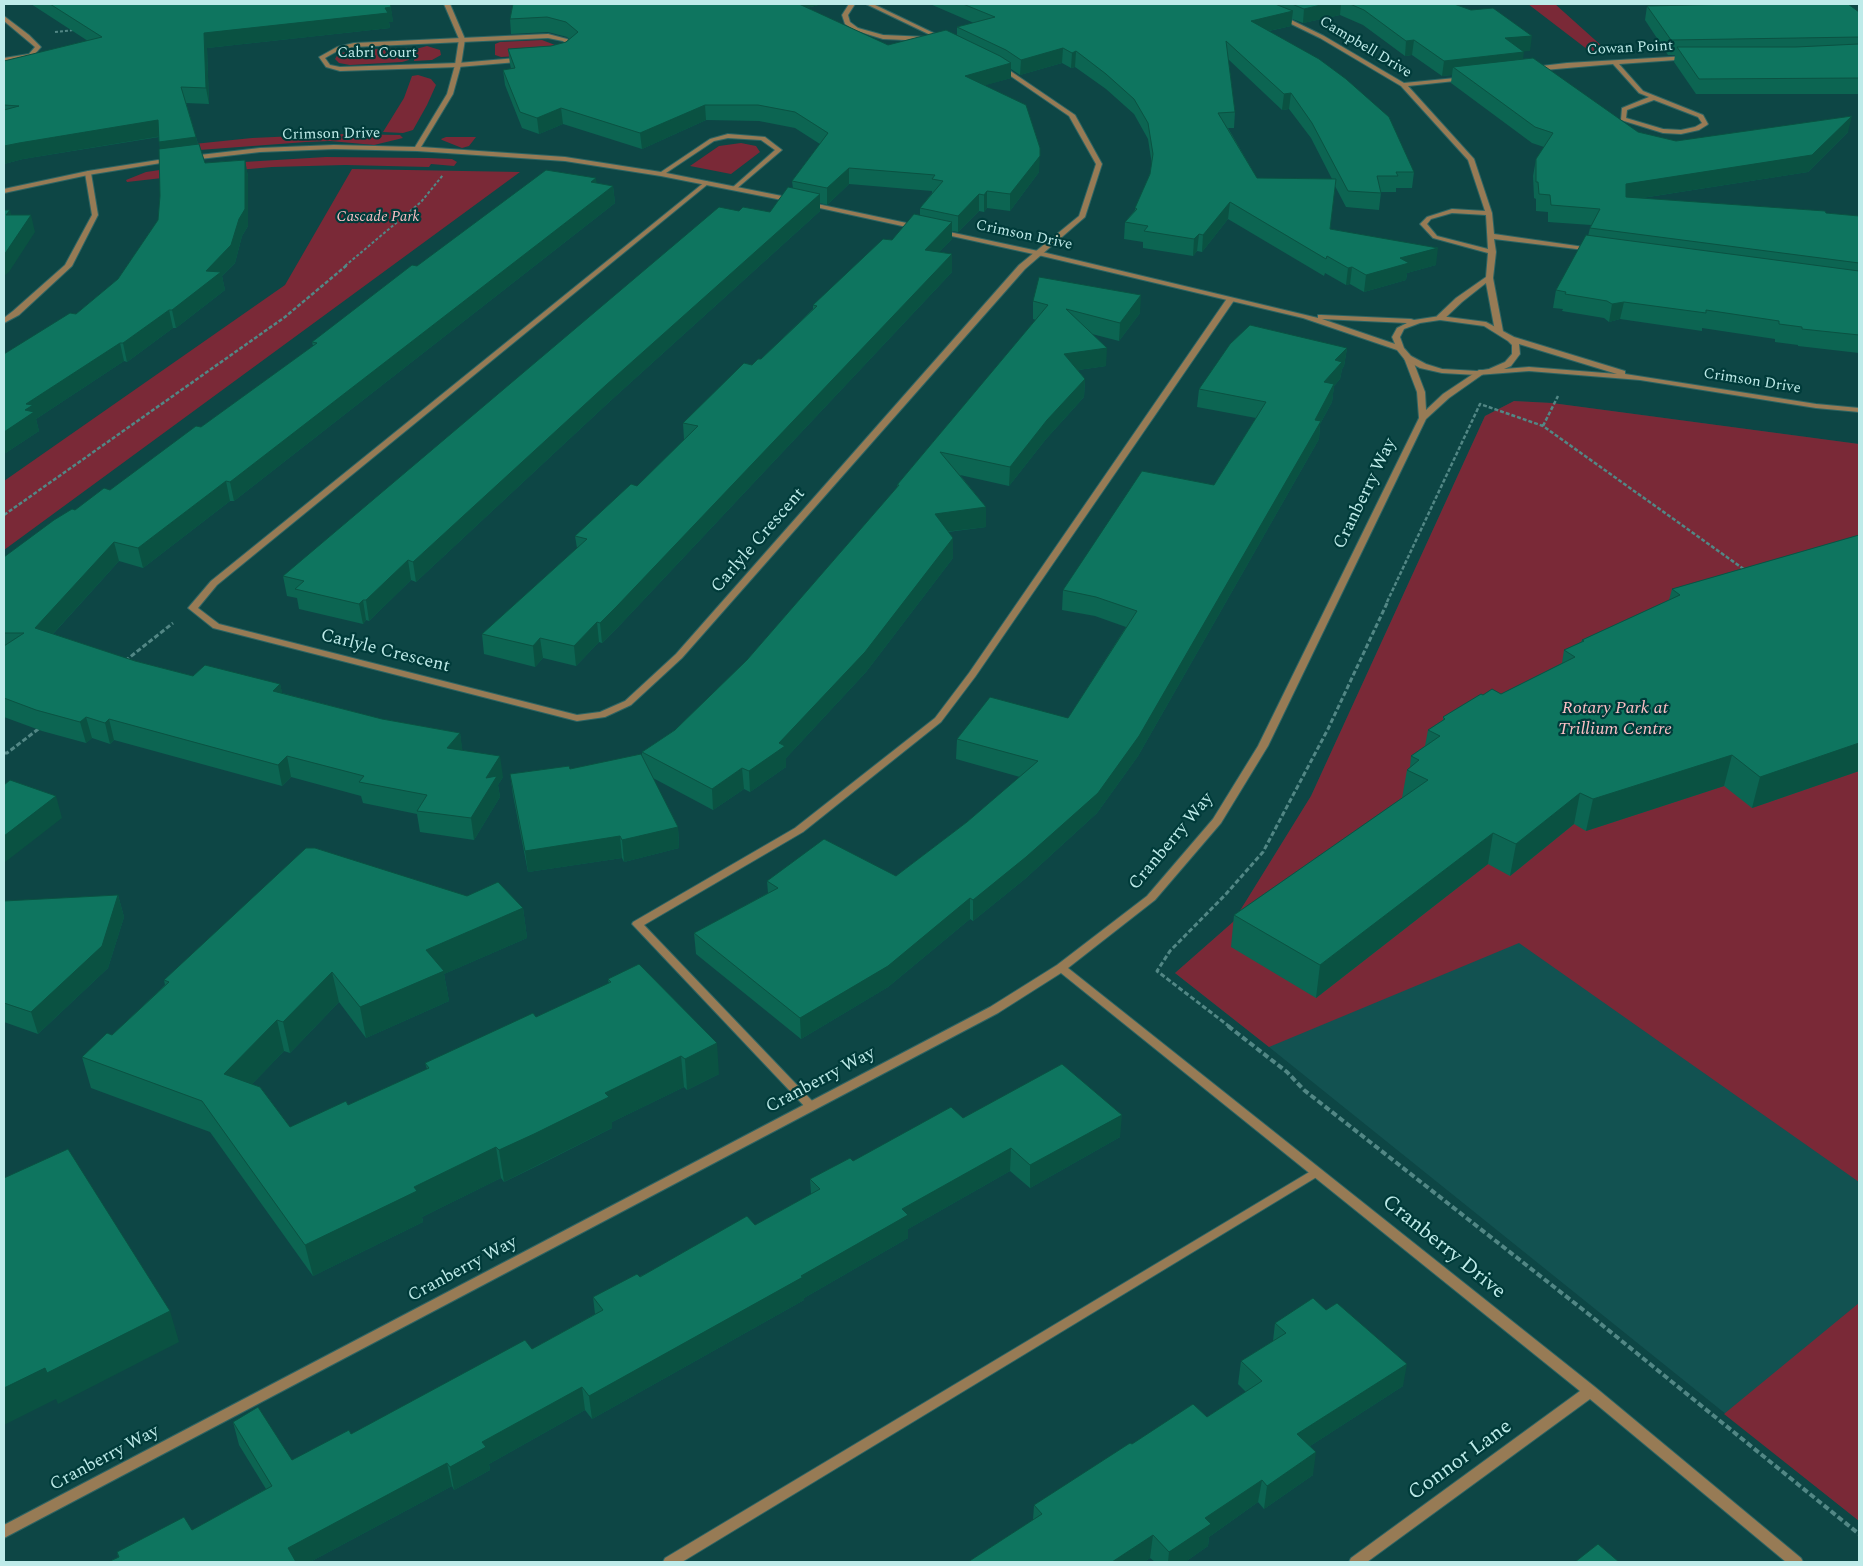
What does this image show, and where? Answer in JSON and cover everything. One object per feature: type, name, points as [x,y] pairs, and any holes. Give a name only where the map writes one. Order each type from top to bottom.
[{"type":"street","points":[[417,149],[450,94],[458,65],[462,39],[447,4]]},
{"type":"street","points":[[852,4],[845,15],[846,24],[865,33],[883,37],[944,40]]},
{"type":"street","points":[[869,4],[953,44]]},
{"type":"street","name":"Campbell Drive","points":[[1275,15],[1322,37],[1403,85],[1471,159],[1489,213],[1492,252],[1489,278],[1499,330]]},
{"type":"street","points":[[4,18],[28,36],[38,47],[31,54],[4,60]]},
{"type":"street","points":[[458,65],[552,57],[564,54],[574,47],[565,40],[548,36],[462,39]]},
{"type":"street","name":"Cabri Court","points":[[458,65],[340,69],[328,66],[322,57],[339,48],[354,45],[462,39]]},
{"type":"street","name":"Cowan Point","points":[[1528,70],[1567,65],[1693,57]]},
{"type":"street","points":[[1615,62],[1641,92],[1701,116],[1705,124],[1697,129],[1681,132],[1663,131],[1623,119],[1624,109],[1653,98]]},
{"type":"street","name":"Carlyle Crescent","points":[[193,608],[216,626],[577,718],[602,715],[628,703],[678,656],[1022,267],[1082,217],[1099,164],[1072,115],[995,64]]},
{"type":"street","points":[[1403,85],[1471,77]]},
{"type":"street","points":[[661,174],[712,140],[728,136],[763,138],[779,150],[735,188]]},
{"type":"street","name":"Crimson Drive","points":[[4,191],[88,173],[180,159],[260,150],[334,148],[417,149],[565,159],[661,174],[921,228]]},
{"type":"street","points":[[4,321],[16,313],[68,266],[95,215],[88,173]]},
{"type":"street","points":[[193,608],[214,583],[706,182]]},
{"type":"street","points":[[1489,213],[1452,211],[1429,218],[1424,224],[1435,237],[1492,252]]},
{"type":"street","name":"Crimson Drive","points":[[931,230],[1038,253],[1305,316],[1400,348]]},
{"type":"street","points":[[1491,236],[1599,251]]},
{"type":"street","points":[[1440,318],[1458,300],[1489,278]]},
{"type":"street","points":[[811,1106],[637,924],[799,830],[938,720],[972,675],[1231,299]]},
{"type":"street","name":"Crimson Drive","points":[[1305,316],[1358,320],[1419,321]]},
{"type":"street","points":[[1424,418],[1421,392],[1408,358],[1400,348],[1396,337],[1402,328],[1419,321],[1440,318],[1474,321],[1499,330],[1516,345],[1516,354],[1508,364],[1484,372]]},
{"type":"street","name":"Crimson Drive","points":[[1511,339],[1640,378]]},
{"type":"street","name":"Crimson Drive","points":[[1408,358],[1423,366],[1456,373],[1530,369],[1640,378],[1816,406],[1859,410]]},
{"type":"street","name":"Cranberry Way","points":[[4,1532],[994,1010],[1061,968],[1151,898],[1217,821],[1263,746],[1424,418],[1446,396],[1484,372]]},
{"type":"street","name":"Cranberry Drive","points":[[1061,968],[1590,1392],[1796,1562]]},
{"type":"street","points":[[670,1562],[1316,1172]]},
{"type":"street","name":"Connor Lane","points":[[1356,1562],[1590,1392]]},
{"type":"path","points":[[28,36],[76,30]]},
{"type":"path","points":[[4,515],[285,317],[421,202],[446,171]]},
{"type":"path","points":[[1543,426],[1559,394]]},
{"type":"path","points":[[1747,571],[1543,426],[1480,404],[1328,729],[1263,852],[1226,894],[1170,951],[1157,971],[1287,1072],[1304,1090],[1591,1316],[1859,1534]]},
{"type":"path","points":[[124,662],[193,608]]},
{"type":"path","points":[[4,757],[6,753],[46,723]]},
{"type":"shaded area","name":"Rotary Park at Trillium Centre","points":[[1514,401],[1552,403],[1859,444],[1859,1521],[1175,973],[1233,922],[1311,796],[1485,416]]},
{"type":"green space","points":[[1528,4],[1555,4],[1604,48],[1592,53]]},
{"type":"green space","points":[[542,40],[555,45],[534,55],[501,57],[495,55],[495,44],[500,42]]},
{"type":"green space","points":[[427,46],[440,50],[441,55],[432,60],[414,61],[416,49]]},
{"type":"green space","points":[[411,49],[409,60],[402,62],[350,65],[339,63],[335,59],[338,54],[353,50]]},
{"type":"green space","points":[[418,75],[431,79],[436,85],[413,130],[403,133],[383,132],[404,98],[412,76]]},
{"type":"green space","points":[[340,134],[400,135],[403,138],[374,145],[330,141],[186,151],[184,145],[252,138]]},
{"type":"green space","points":[[446,137],[476,137],[469,146],[462,148],[441,139]]},
{"type":"green space","points":[[741,143],[756,146],[760,152],[731,174],[690,166],[719,146]]},
{"type":"green space","points":[[326,157],[428,158],[452,159],[457,162],[454,166],[431,164],[429,167],[345,165],[272,167],[127,182],[126,180],[146,172],[194,165]]},
{"type":"green space","name":"Cascade Park","points":[[352,169],[520,172],[4,550],[4,481],[285,285]]},
{"type":"green space","name":"Rotary Park at Trillium Centre","points":[[1514,401],[1552,403],[1859,444],[1859,1182],[1519,943],[1269,1047],[1175,973],[1233,922],[1311,796],[1485,416]]},
{"type":"green space","points":[[1859,1303],[1859,1521],[1724,1414]]},
{"type":"building","points":[[50,4],[390,4],[391,7],[385,8],[388,13],[204,33],[206,88],[181,87],[196,137],[159,142],[158,120],[4,146],[4,110],[19,106],[4,105],[4,61],[102,37]]},
{"type":"building","points":[[513,4],[799,4],[888,45],[946,30],[1011,63],[965,76],[1026,105],[1040,148],[1040,156],[1010,194],[987,191],[984,195],[979,194],[958,216],[920,208],[943,181],[932,179],[935,175],[849,168],[827,188],[792,181],[828,133],[795,112],[758,105],[705,105],[640,133],[561,108],[537,118],[520,112],[503,70],[515,68],[508,49],[551,46],[566,42],[578,32],[566,22],[547,17],[510,19]]},
{"type":"building","points":[[963,4],[1275,4],[1293,11],[1251,21],[1319,59],[1346,79],[1389,117],[1414,172],[1396,172],[1398,176],[1377,176],[1381,193],[1348,191],[1312,123],[1291,93],[1284,94],[1226,41],[1235,112],[1218,113],[1257,178],[1336,179],[1330,229],[1438,248],[1400,258],[1409,263],[1366,275],[1352,267],[1348,268],[1327,256],[1326,259],[1230,202],[1203,235],[1199,234],[1194,239],[1144,231],[1148,226],[1125,222],[1137,209],[1135,208],[1150,174],[1153,154],[1148,123],[1134,99],[1076,51],[1072,53],[1063,48],[1021,60],[1006,50],[957,27],[995,17]]},
{"type":"building","points":[[1292,4],[1325,4],[1304,9]]},
{"type":"building","points":[[1350,4],[1454,4],[1471,10],[1493,8],[1532,36],[1505,38],[1524,52],[1444,61],[1414,40],[1406,41],[1364,10]]},
{"type":"building","points":[[1848,4],[1859,12],[1859,37],[1671,40],[1647,6]]},
{"type":"building","points":[[1859,44],[1859,78],[1699,79],[1677,47],[1796,47]]},
{"type":"building","points":[[1533,58],[1638,132],[1676,141],[1852,116],[1812,155],[1626,184],[1626,197],[1825,211],[1826,213],[1859,216],[1859,263],[1590,228],[1600,209],[1551,205],[1550,195],[1539,194],[1538,182],[1536,182],[1536,159],[1553,133],[1535,127],[1453,67]]},
{"type":"building","points":[[199,144],[205,163],[245,160],[245,209],[239,219],[231,245],[206,271],[221,272],[172,310],[169,310],[123,343],[120,343],[26,404],[33,405],[25,410],[34,412],[4,432],[4,354],[70,313],[76,314],[118,279],[158,220],[160,196],[159,149]]},
{"type":"building","points":[[546,170],[596,178],[591,182],[613,186],[230,482],[226,481],[138,548],[114,542],[35,628],[135,661],[193,676],[205,665],[280,684],[273,691],[382,719],[460,733],[447,748],[500,756],[486,778],[497,776],[471,818],[417,811],[427,795],[359,782],[364,776],[287,756],[278,765],[109,719],[105,723],[86,717],[80,722],[36,710],[4,698],[4,646],[24,633],[4,633],[4,557],[54,520],[72,509],[75,510],[104,488],[110,490],[196,426],[201,427],[317,343],[312,342],[412,265],[417,266]]},
{"type":"building","points":[[788,187],[820,194],[606,385],[413,562],[408,560],[366,600],[359,604],[295,589],[304,581],[283,576],[719,207],[739,211],[743,207],[770,212]]},
{"type":"building","points":[[4,210],[10,210],[6,215],[31,215],[4,255]]},
{"type":"building","points":[[914,214],[952,222],[925,250],[952,254],[600,623],[597,622],[574,646],[540,638],[533,646],[482,634],[587,539],[575,536],[631,484],[637,486],[698,426],[683,423],[744,363],[752,365],[758,359],[761,359],[817,306],[813,305],[883,239],[892,240]]},
{"type":"building","points":[[1586,235],[1859,271],[1859,335],[1802,329],[1802,327],[1779,324],[1779,321],[1706,310],[1706,313],[1624,302],[1612,304],[1607,301],[1565,294],[1566,292],[1556,290]]},
{"type":"building","points":[[1039,277],[1141,295],[1120,323],[1066,309],[1107,348],[1064,354],[1085,379],[1047,420],[1010,467],[940,452],[986,507],[935,514],[953,538],[865,652],[779,743],[785,746],[749,771],[742,768],[712,789],[642,752],[675,730],[747,660],[899,485],[897,485],[1048,305],[1033,301]]},
{"type":"building","points":[[1250,325],[1347,348],[1335,360],[1342,362],[1324,382],[1334,384],[1315,420],[1321,421],[1139,736],[1098,793],[1026,857],[973,900],[970,898],[888,966],[800,1018],[694,933],[778,888],[767,881],[824,839],[896,876],[967,822],[1038,761],[957,739],[990,697],[1068,718],[1137,611],[1096,597],[1063,590],[1142,471],[1214,485],[1266,402],[1199,389],[1230,344]]},
{"type":"building","points":[[1859,535],[1859,743],[1760,777],[1732,755],[1593,799],[1580,793],[1516,844],[1493,833],[1320,965],[1234,915],[1428,780],[1407,770],[1419,760],[1411,756],[1440,736],[1428,730],[1445,719],[1443,717],[1492,689],[1501,694],[1575,657],[1564,650],[1680,595],[1672,589]]},
{"type":"building","points":[[641,754],[678,827],[622,840],[620,836],[525,851],[510,774],[569,766],[570,769]]},
{"type":"building","points":[[10,780],[56,796],[4,836],[4,785]]},
{"type":"building","points":[[306,848],[315,848],[467,896],[498,882],[523,908],[426,950],[444,971],[360,1007],[332,972],[283,1022],[277,1020],[224,1074],[260,1087],[290,1127],[346,1101],[348,1105],[429,1068],[425,1063],[533,1013],[536,1017],[611,982],[608,979],[639,964],[717,1043],[685,1059],[681,1056],[605,1093],[609,1097],[499,1150],[496,1147],[414,1187],[417,1191],[305,1245],[202,1101],[82,1057],[107,1033],[112,1035],[169,982],[164,980]]},
{"type":"building","points":[[118,895],[102,946],[31,1012],[4,1003],[4,901]]},
{"type":"building","points":[[1062,1064],[1122,1115],[1030,1165],[1011,1148],[902,1209],[908,1215],[801,1276],[803,1277],[589,1396],[582,1387],[482,1442],[486,1447],[450,1467],[447,1463],[288,1548],[296,1562],[108,1562],[119,1557],[117,1552],[184,1517],[192,1530],[272,1486],[233,1422],[258,1407],[292,1460],[349,1430],[351,1434],[525,1340],[532,1349],[603,1310],[593,1297],[637,1274],[640,1277],[747,1216],[755,1225],[820,1189],[810,1179],[850,1158],[853,1161],[951,1107],[963,1118]]},
{"type":"building","points":[[68,1149],[170,1311],[47,1373],[45,1368],[4,1388],[4,1178]]},
{"type":"building","points":[[1313,1298],[1326,1310],[1337,1303],[1407,1364],[1297,1434],[1316,1452],[1267,1486],[1262,1480],[1205,1518],[1211,1524],[1169,1552],[1153,1535],[1112,1562],[968,1562],[1042,1514],[1034,1505],[1193,1404],[1207,1417],[1262,1381],[1241,1361],[1286,1333],[1275,1323]]},
{"type":"building","points":[[1598,1544],[1619,1562],[1575,1562]]}]
